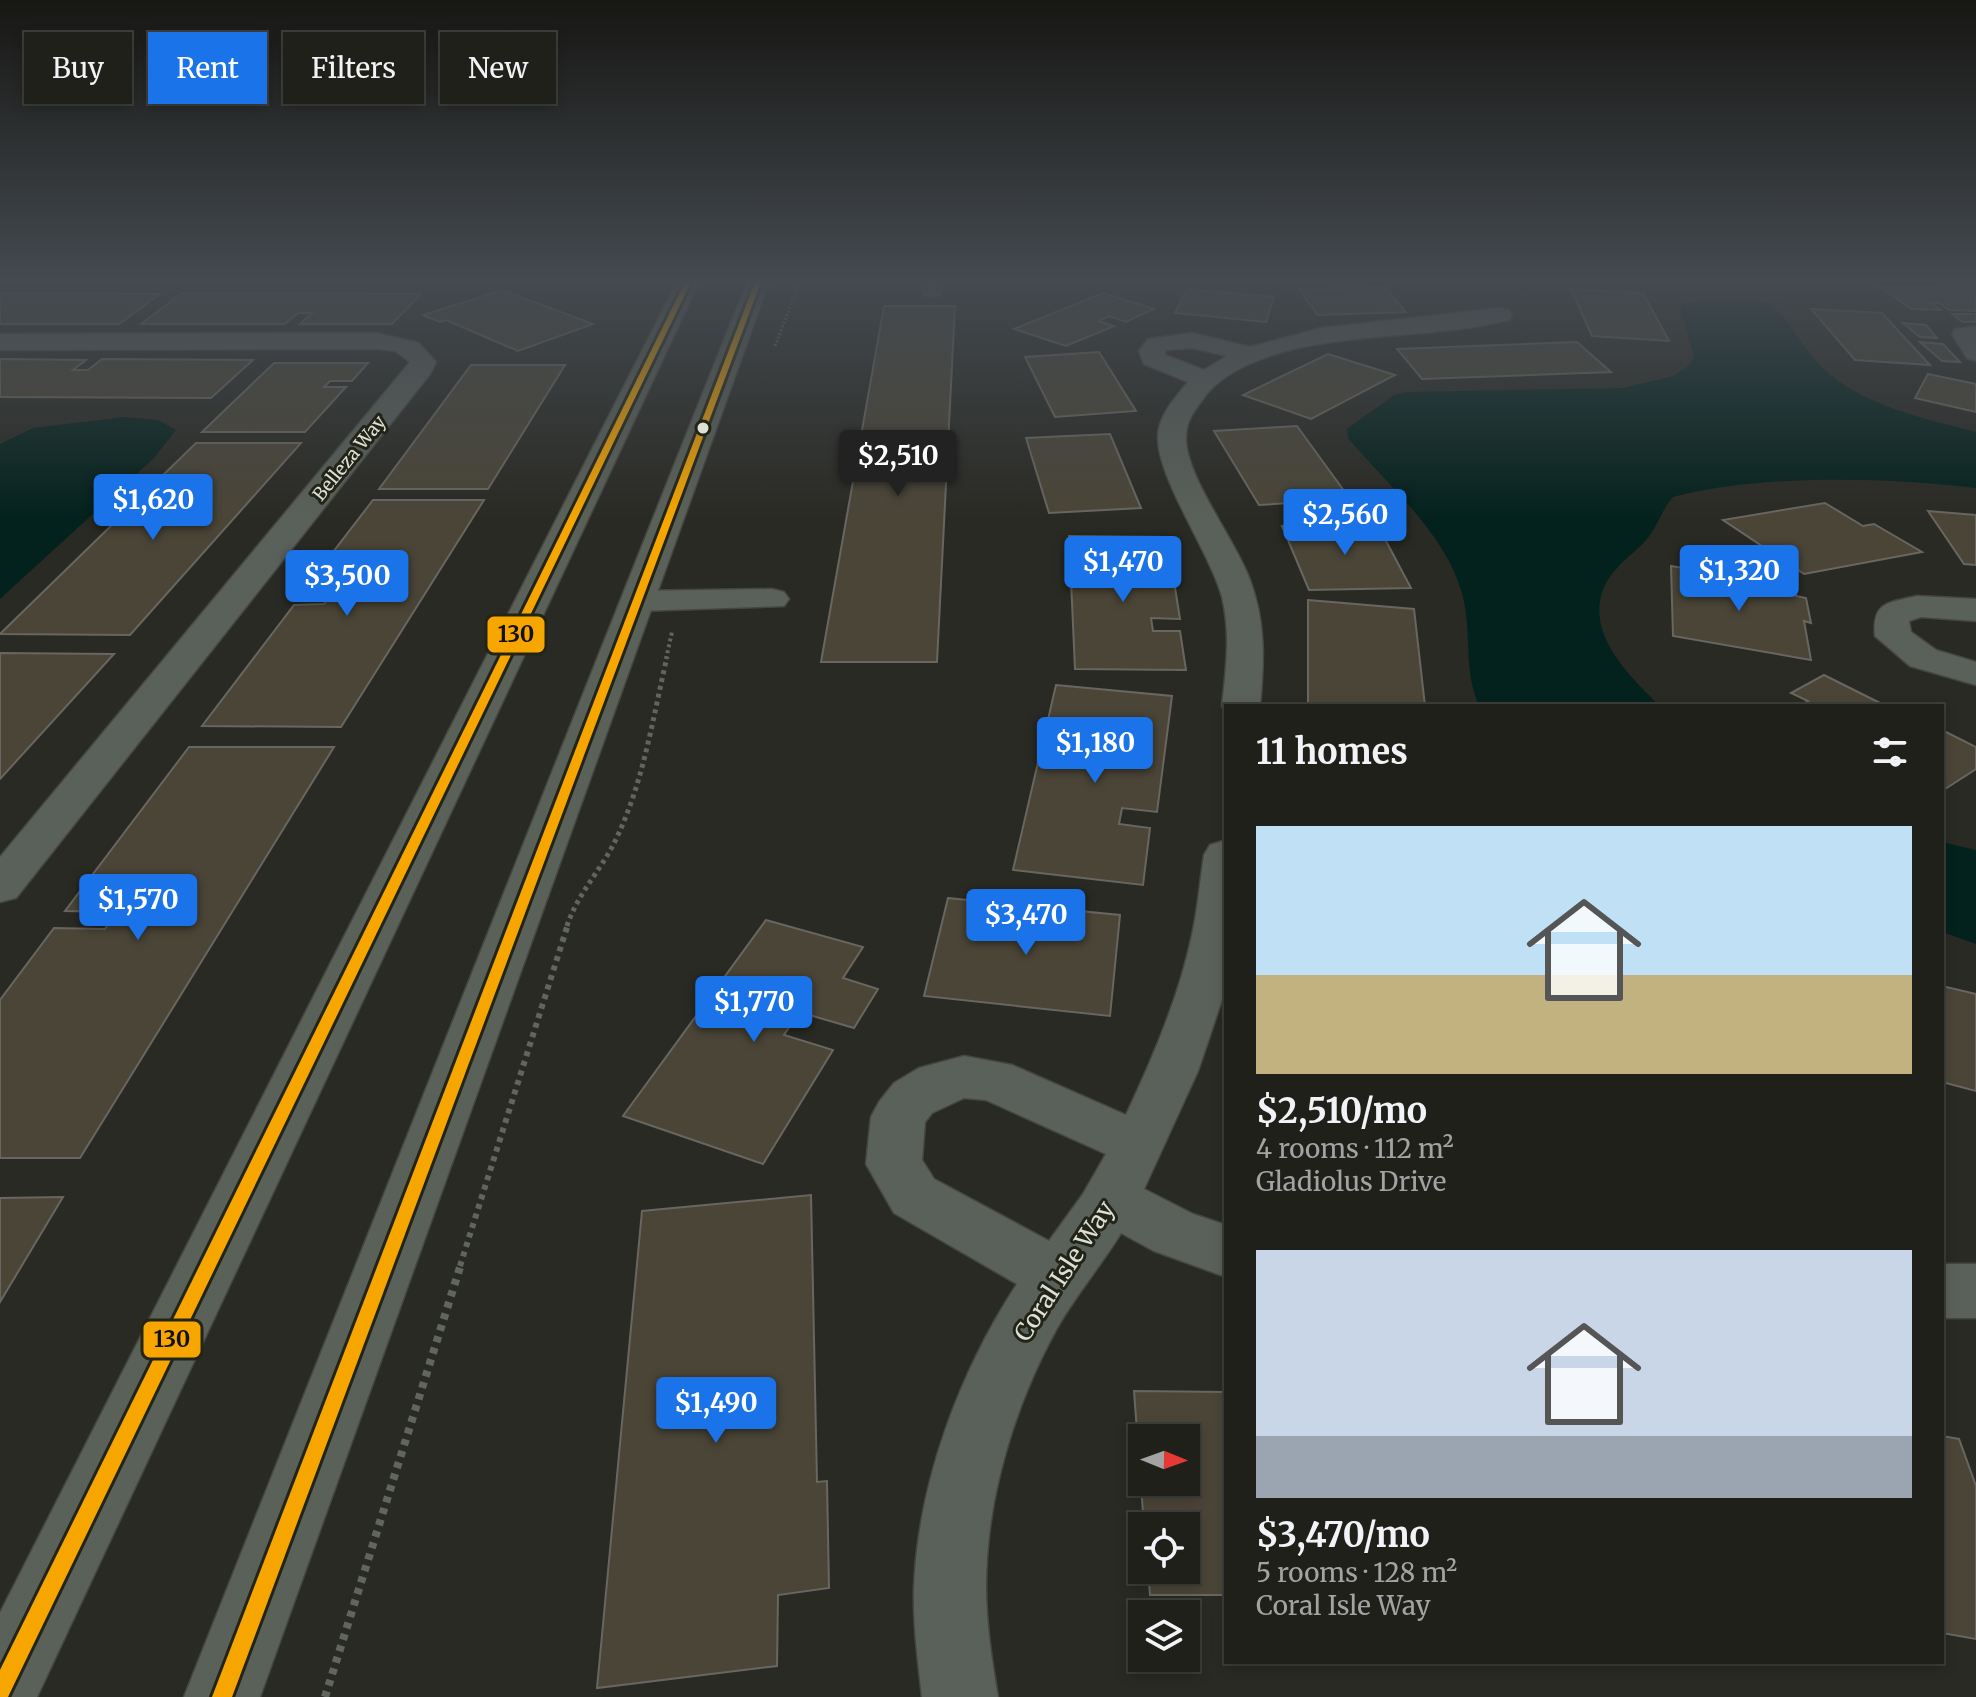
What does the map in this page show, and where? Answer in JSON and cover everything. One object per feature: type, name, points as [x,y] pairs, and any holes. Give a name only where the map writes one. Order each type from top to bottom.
[{"type":"main road","points":[[0,1692],[649,361]]},
{"type":"main road","points":[[222,1697],[658,600],[733,361]]},
{"type":"street","name":"Belleza Way","points":[[0,887],[417,374],[422,361]]},
{"type":"street","points":[[1156,361],[1204,378]]},
{"type":"street","points":[[1236,361],[1204,378],[1183,402],[1171,429],[1170,442],[1180,472],[1228,561],[1242,603],[1246,646],[1241,704]]},
{"type":"street","points":[[658,600],[772,599]]},
{"type":"street","points":[[1976,610],[1917,606],[1891,616],[1893,636],[1923,658],[1976,674]]},
{"type":"street","name":"Coral Isle Way","points":[[960,1697],[951,1622],[956,1534],[971,1454],[999,1379],[1035,1309],[1111,1200],[1157,1104],[1205,977],[1215,935],[1224,870]]},
{"type":"street","points":[[1057,1276],[914,1196],[894,1164],[894,1135],[898,1117],[913,1098],[938,1083],[964,1077],[993,1080],[1138,1144]]},
{"type":"street","points":[[1111,1200],[1175,1233],[1224,1250]]},
{"type":"street","points":[[1944,1291],[1976,1291]]},
{"type":"path","points":[[325,1697],[572,910],[617,838],[638,786],[658,600]]},
{"type":"water","points":[[1691,361],[1817,361],[1839,381],[1876,402],[1976,432],[1976,488],[1864,480],[1783,481],[1744,484],[1673,497],[1647,539],[1611,575],[1599,607],[1606,639],[1614,654],[1658,704],[1478,704],[1469,665],[1466,611],[1455,574],[1430,532],[1348,438],[1347,429],[1394,395],[1406,392],[1623,388],[1673,376]]},
{"type":"water","points":[[125,417],[158,420],[176,430],[154,458],[0,599],[0,444],[33,428]]},
{"type":"water","points":[[1944,842],[1976,850],[1976,944],[1944,933]]},
{"type":"building","points":[[0,361],[84,361],[73,370],[88,370],[99,361],[252,361],[211,398],[0,397]]},
{"type":"building","points":[[874,361],[952,361],[937,662],[821,662]]},
{"type":"building","points":[[1027,361],[1105,361],[1136,411],[1055,417]]},
{"type":"building","points":[[1313,361],[1351,361],[1395,375],[1311,419],[1243,395]]},
{"type":"building","points":[[1407,361],[1599,361],[1611,372],[1422,379]]},
{"type":"building","points":[[1873,361],[1926,361],[1930,365]]},
{"type":"building","points":[[274,363],[368,363],[352,381],[330,381],[324,387],[346,387],[305,432],[202,432]]},
{"type":"building","points":[[471,365],[565,365],[488,489],[379,489]]},
{"type":"building","points":[[1928,374],[1976,384],[1976,412],[1915,398]]},
{"type":"building","points":[[1297,426],[1350,499],[1259,505],[1214,431]]},
{"type":"building","points":[[1110,434],[1141,508],[1049,513],[1026,438]]},
{"type":"building","points":[[196,443],[301,443],[130,635],[0,634]]},
{"type":"building","points":[[373,500],[484,500],[341,727],[202,726],[294,605],[324,604],[331,595],[300,595]]},
{"type":"building","points":[[1825,503],[1863,526],[1874,524],[1922,552],[1804,574],[1723,520]]},
{"type":"building","points":[[1928,511],[1976,515],[1976,565],[1964,564]]},
{"type":"building","points":[[1377,524],[1411,588],[1309,590],[1282,526]]},
{"type":"building","points":[[1069,536],[1167,537],[1172,570],[1146,570],[1147,580],[1174,581],[1180,619],[1151,618],[1153,631],[1180,631],[1186,670],[1075,669]]},
{"type":"building","points":[[1671,566],[1795,586],[1796,596],[1806,598],[1811,623],[1804,621],[1811,660],[1673,636]]},
{"type":"building","points":[[1308,600],[1414,609],[1425,704],[1308,704]]},
{"type":"building","points":[[0,653],[114,654],[0,779]]},
{"type":"building","points":[[1824,675],[1882,704],[1803,704],[1808,701],[1791,693]]},
{"type":"building","points":[[1056,685],[1172,696],[1157,812],[1122,808],[1119,824],[1150,828],[1143,885],[1013,870]]},
{"type":"building","points":[[1944,731],[1976,747],[1976,769],[1944,790]]},
{"type":"building","points":[[189,747],[334,747],[80,1158],[0,1158],[0,1000],[54,928],[105,929],[117,912],[65,911]]},
{"type":"building","points":[[948,898],[1120,915],[1110,1016],[924,996]]},
{"type":"building","points":[[766,920],[863,947],[843,978],[878,989],[854,1028],[799,1012],[784,1035],[833,1050],[763,1164],[623,1116]]},
{"type":"building","points":[[1944,986],[1976,994],[1976,1091],[1944,1083]]},
{"type":"building","points":[[811,1195],[817,1482],[827,1481],[829,1588],[778,1595],[777,1666],[597,1688],[642,1211]]},
{"type":"building","points":[[63,1197],[0,1302],[0,1198]]},
{"type":"building","points":[[1134,1391],[1224,1392],[1224,1595],[1150,1595],[1149,1584],[1200,1584],[1200,1512],[1143,1512],[1142,1496],[1200,1496],[1200,1424],[1136,1424]]},
{"type":"building","points":[[1944,1436],[1959,1439],[1976,1486],[1976,1639],[1944,1633]]},
{"type":"transit line","name":"130","points":[[0,1692],[649,361]]},
{"type":"transit line","name":"130","points":[[222,1697],[728,361]]}]
